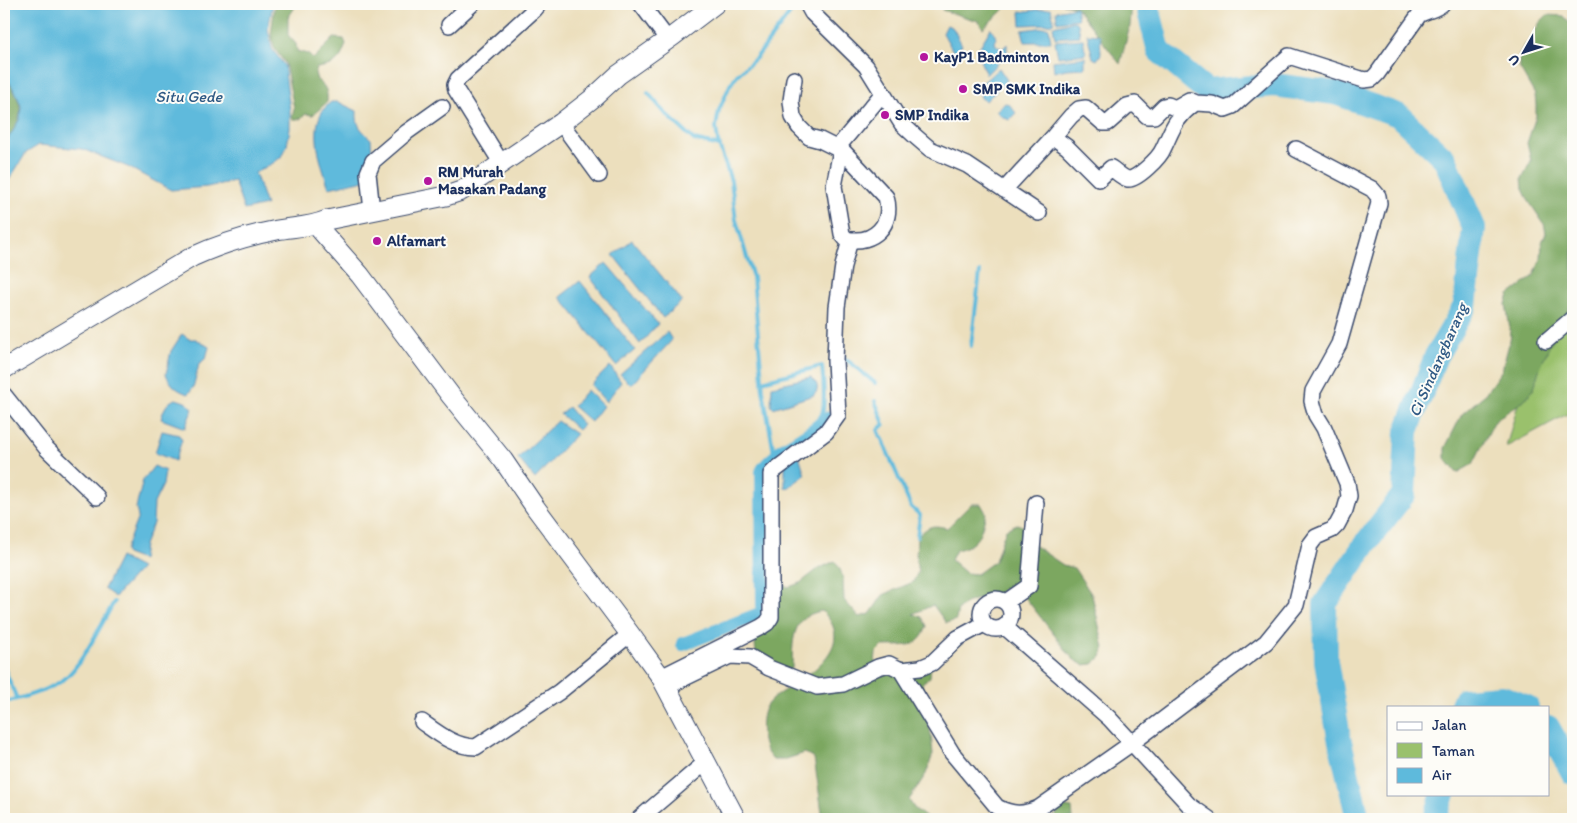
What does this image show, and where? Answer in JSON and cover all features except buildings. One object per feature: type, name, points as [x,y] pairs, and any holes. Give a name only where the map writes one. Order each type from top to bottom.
[{"type":"street","points":[[449,25],[472,4]]},
{"type":"street","points":[[502,164],[456,90],[455,85],[458,79],[539,4]]},
{"type":"street","points":[[642,4],[668,40]]},
{"type":"street","points":[[4,369],[205,250],[239,238],[316,224],[462,191],[561,123],[618,75],[668,40],[714,4]]},
{"type":"street","points":[[806,4],[812,13],[866,66],[902,124],[930,149],[967,165],[1039,213]]},
{"type":"street","points":[[1004,190],[1079,109],[1086,108],[1103,123],[1108,123],[1127,106],[1134,104],[1147,116],[1154,116],[1164,106],[1168,105],[1175,108],[1189,100],[1196,104],[1212,104],[1225,109],[1232,106],[1289,56],[1364,80],[1372,79],[1419,15],[1436,9],[1442,4]]},
{"type":"street","points":[[794,79],[791,102],[793,117],[799,127],[810,137],[841,146],[844,152],[886,197],[888,213],[885,222],[873,236],[864,240],[850,240],[846,239],[842,234],[834,186],[841,146],[883,93]]},
{"type":"street","points":[[1054,137],[1067,147],[1099,179],[1112,168],[1122,176],[1133,179],[1161,153],[1177,121],[1184,112],[1196,104]]},
{"type":"street","points":[[372,211],[368,173],[372,161],[442,106]]},
{"type":"street","points":[[561,123],[599,175]]},
{"type":"street","points":[[901,670],[952,753],[997,807],[1008,812],[1020,814],[1039,808],[1132,743],[1266,642],[1296,605],[1310,545],[1316,537],[1332,530],[1337,525],[1345,510],[1349,496],[1347,483],[1324,428],[1316,415],[1312,401],[1313,391],[1339,344],[1378,203],[1378,196],[1372,189],[1296,149]]},
{"type":"street","points":[[316,224],[360,275],[451,396],[503,460],[535,507],[630,634],[663,682],[736,819]]},
{"type":"street","points":[[663,682],[761,627],[771,617],[771,474],[828,429],[838,416],[835,361],[837,306],[843,266],[850,240]]},
{"type":"street","points":[[1546,341],[1573,318]]},
{"type":"street","points":[[4,395],[47,449],[97,497]]},
{"type":"street","points":[[1006,602],[1029,586],[1036,503]]},
{"type":"street","points":[[996,598],[1006,602],[1011,610],[1011,619],[1005,627],[994,630],[984,624],[980,613],[985,603],[996,598]]},
{"type":"street","points":[[663,682],[730,656],[750,657],[769,668],[817,687],[843,684],[888,664],[901,670],[920,668],[932,663],[958,638],[984,624]]},
{"type":"street","points":[[1005,627],[1109,718],[1189,805],[1209,819]]},
{"type":"street","points":[[422,722],[448,740],[466,747],[476,747],[559,692],[630,634]]},
{"type":"street","points":[[639,819],[706,762]]},
{"type":"green space","points":[[275,4],[297,4],[288,18],[288,35],[296,44],[297,51],[308,54],[313,59],[334,38],[344,39],[346,44],[342,55],[336,62],[329,66],[317,68],[315,73],[317,80],[326,90],[327,102],[313,115],[306,114],[300,119],[292,119],[294,108],[285,63],[274,48],[271,34]]},
{"type":"green space","points":[[944,4],[1010,4],[983,28],[978,21],[942,10]]},
{"type":"green space","points":[[1063,4],[1132,4],[1130,26],[1120,64],[1076,7]]},
{"type":"green space","points":[[1547,15],[1564,16],[1573,27],[1573,303],[1548,349],[1538,373],[1534,389],[1522,402],[1498,418],[1493,424],[1473,464],[1457,473],[1445,458],[1445,448],[1462,414],[1484,395],[1502,370],[1511,336],[1506,304],[1509,295],[1533,277],[1541,259],[1542,242],[1546,233],[1544,224],[1528,200],[1523,189],[1522,178],[1531,161],[1527,143],[1536,116],[1535,95],[1519,67],[1519,55],[1531,39],[1540,22]]},
{"type":"green space","points":[[4,74],[16,94],[20,109],[17,124],[4,145]]},
{"type":"green space","points":[[1573,206],[1573,411],[1506,447]]},
{"type":"green space","points":[[971,504],[981,504],[986,513],[980,533],[978,538],[970,545],[956,550],[951,560],[966,573],[977,574],[995,561],[1006,529],[1017,524],[1027,528],[1035,546],[1063,565],[1074,568],[1092,595],[1104,648],[1101,657],[1093,664],[1083,665],[1073,659],[1024,596],[1015,590],[1004,589],[996,596],[986,596],[966,603],[958,610],[956,620],[946,623],[933,605],[913,614],[922,617],[927,626],[924,634],[915,643],[910,645],[883,646],[876,653],[875,663],[931,666],[930,677],[922,683],[933,754],[926,774],[909,800],[914,808],[928,819],[823,819],[814,758],[805,753],[783,760],[773,760],[764,746],[762,717],[764,709],[770,701],[803,679],[827,656],[835,639],[834,630],[822,611],[804,618],[795,632],[793,640],[792,668],[784,674],[756,655],[755,643],[758,632],[755,616],[762,613],[766,600],[783,592],[774,582],[789,587],[800,583],[818,569],[835,561],[843,578],[844,600],[859,617],[870,614],[883,595],[913,582],[918,572],[916,560],[917,537],[924,530],[931,527],[947,528]]},
{"type":"green space","points":[[1061,806],[1072,808],[1073,819],[1054,819]]},
{"type":"water","name":"Situ Gede","points":[[4,4],[273,4],[268,29],[272,49],[284,65],[290,110],[290,129],[283,155],[275,162],[255,173],[266,205],[244,210],[234,181],[207,187],[171,190],[128,167],[82,149],[39,145],[26,153],[4,188],[4,145],[20,118],[21,106],[16,93],[4,74]]},
{"type":"water","points":[[1076,7],[1078,19],[1057,22],[1056,11]]},
{"type":"water","points":[[1051,8],[1054,22],[1051,24],[1021,25],[1020,12]]},
{"type":"water","points":[[1074,21],[1078,24],[1080,36],[1055,38],[1053,26]]},
{"type":"water","points":[[947,25],[953,28],[962,45],[954,53],[943,33]]},
{"type":"water","points":[[991,28],[996,37],[995,44],[1002,49],[1007,44],[1007,53],[986,75],[976,53]]},
{"type":"water","points":[[1049,28],[1051,42],[1025,42],[1022,30]]},
{"type":"water","points":[[1087,34],[1100,35],[1101,54],[1097,60],[1093,58]]},
{"type":"water","points":[[1083,39],[1086,54],[1058,57],[1055,41]]},
{"type":"water","points":[[1085,57],[1085,68],[1054,72],[1053,61]]},
{"type":"water","points":[[999,68],[1007,80],[986,101],[981,98],[978,87]]},
{"type":"water","points":[[331,102],[338,102],[357,111],[358,124],[371,139],[372,153],[378,177],[329,188],[319,155],[317,131],[323,110]]},
{"type":"water","points":[[1005,103],[1009,104],[1016,113],[1009,120],[996,111]]},
{"type":"water","points":[[632,240],[682,301],[663,318],[613,255]]},
{"type":"water","points":[[606,263],[658,324],[640,344],[590,277]]},
{"type":"water","points":[[580,281],[635,350],[616,366],[560,297]]},
{"type":"water","points":[[667,332],[672,340],[631,385],[620,374]]},
{"type":"water","points":[[182,334],[189,339],[196,339],[209,347],[206,358],[199,364],[193,388],[188,394],[174,387],[166,374],[171,351]]},
{"type":"water","points":[[610,366],[621,382],[606,402],[591,385]]},
{"type":"water","points":[[811,377],[817,386],[814,395],[773,408],[771,405],[772,386]]},
{"type":"water","points":[[587,390],[603,406],[591,422],[573,406]]},
{"type":"water","points":[[176,399],[185,402],[193,408],[185,428],[161,419],[166,406]]},
{"type":"water","points":[[568,407],[583,425],[578,430],[560,414]]},
{"type":"water","points":[[557,421],[576,434],[535,479],[518,458]]},
{"type":"water","points":[[162,431],[179,435],[182,440],[175,461],[155,453]]},
{"type":"water","points":[[799,455],[805,475],[788,488],[785,487],[785,462]]},
{"type":"water","points":[[154,466],[165,471],[163,485],[154,503],[153,523],[144,545],[142,560],[126,554],[125,550],[138,517],[136,508],[143,480]]},
{"type":"water","points":[[120,557],[141,568],[115,597],[104,589]]},
{"type":"waterway","points":[[776,465],[763,390],[753,278],[736,220],[731,181],[718,142],[716,127],[719,110],[730,85],[737,75],[756,58],[797,4]]},
{"type":"waterway","name":"Ci Sindangbarang","points":[[1147,4],[1159,51],[1207,91],[1274,85],[1335,93],[1398,115],[1445,159],[1474,228],[1465,306],[1436,356],[1407,431],[1404,494],[1366,543],[1325,604],[1326,661],[1339,737],[1358,819]]},
{"type":"waterway","points":[[648,93],[665,113],[694,140],[720,146]]},
{"type":"waterway","points":[[971,346],[980,272]]},
{"type":"waterway","points":[[839,361],[843,358],[847,360],[875,383]]},
{"type":"waterway","points":[[762,381],[822,366],[824,397],[822,414],[808,428],[774,449]]},
{"type":"waterway","points":[[875,401],[884,424],[878,430],[911,507],[920,515],[917,537]]},
{"type":"waterway","points":[[683,644],[762,613],[762,472],[771,460],[825,424],[829,418]]},
{"type":"waterway","points":[[4,702],[42,691],[57,684],[70,674],[91,644],[114,602]]},
{"type":"waterway","points":[[4,668],[17,699]]},
{"type":"waterway","points":[[1461,706],[1464,700],[1502,697],[1524,706]]},
{"type":"waterway","points":[[1550,731],[1573,773]]},
{"type":"waterway","points":[[1435,819],[1442,796]]},
{"type":"place","name":"KayP1 Badminton","points":[[924,57]]},
{"type":"place","name":"SMP SMK Indika","points":[[963,89]]},
{"type":"place","name":"SMP Indika","points":[[885,115]]},
{"type":"place","name":"RM Murah Masakan Padang","points":[[428,181]]},
{"type":"place","name":"Alfamart","points":[[377,241]]}]
